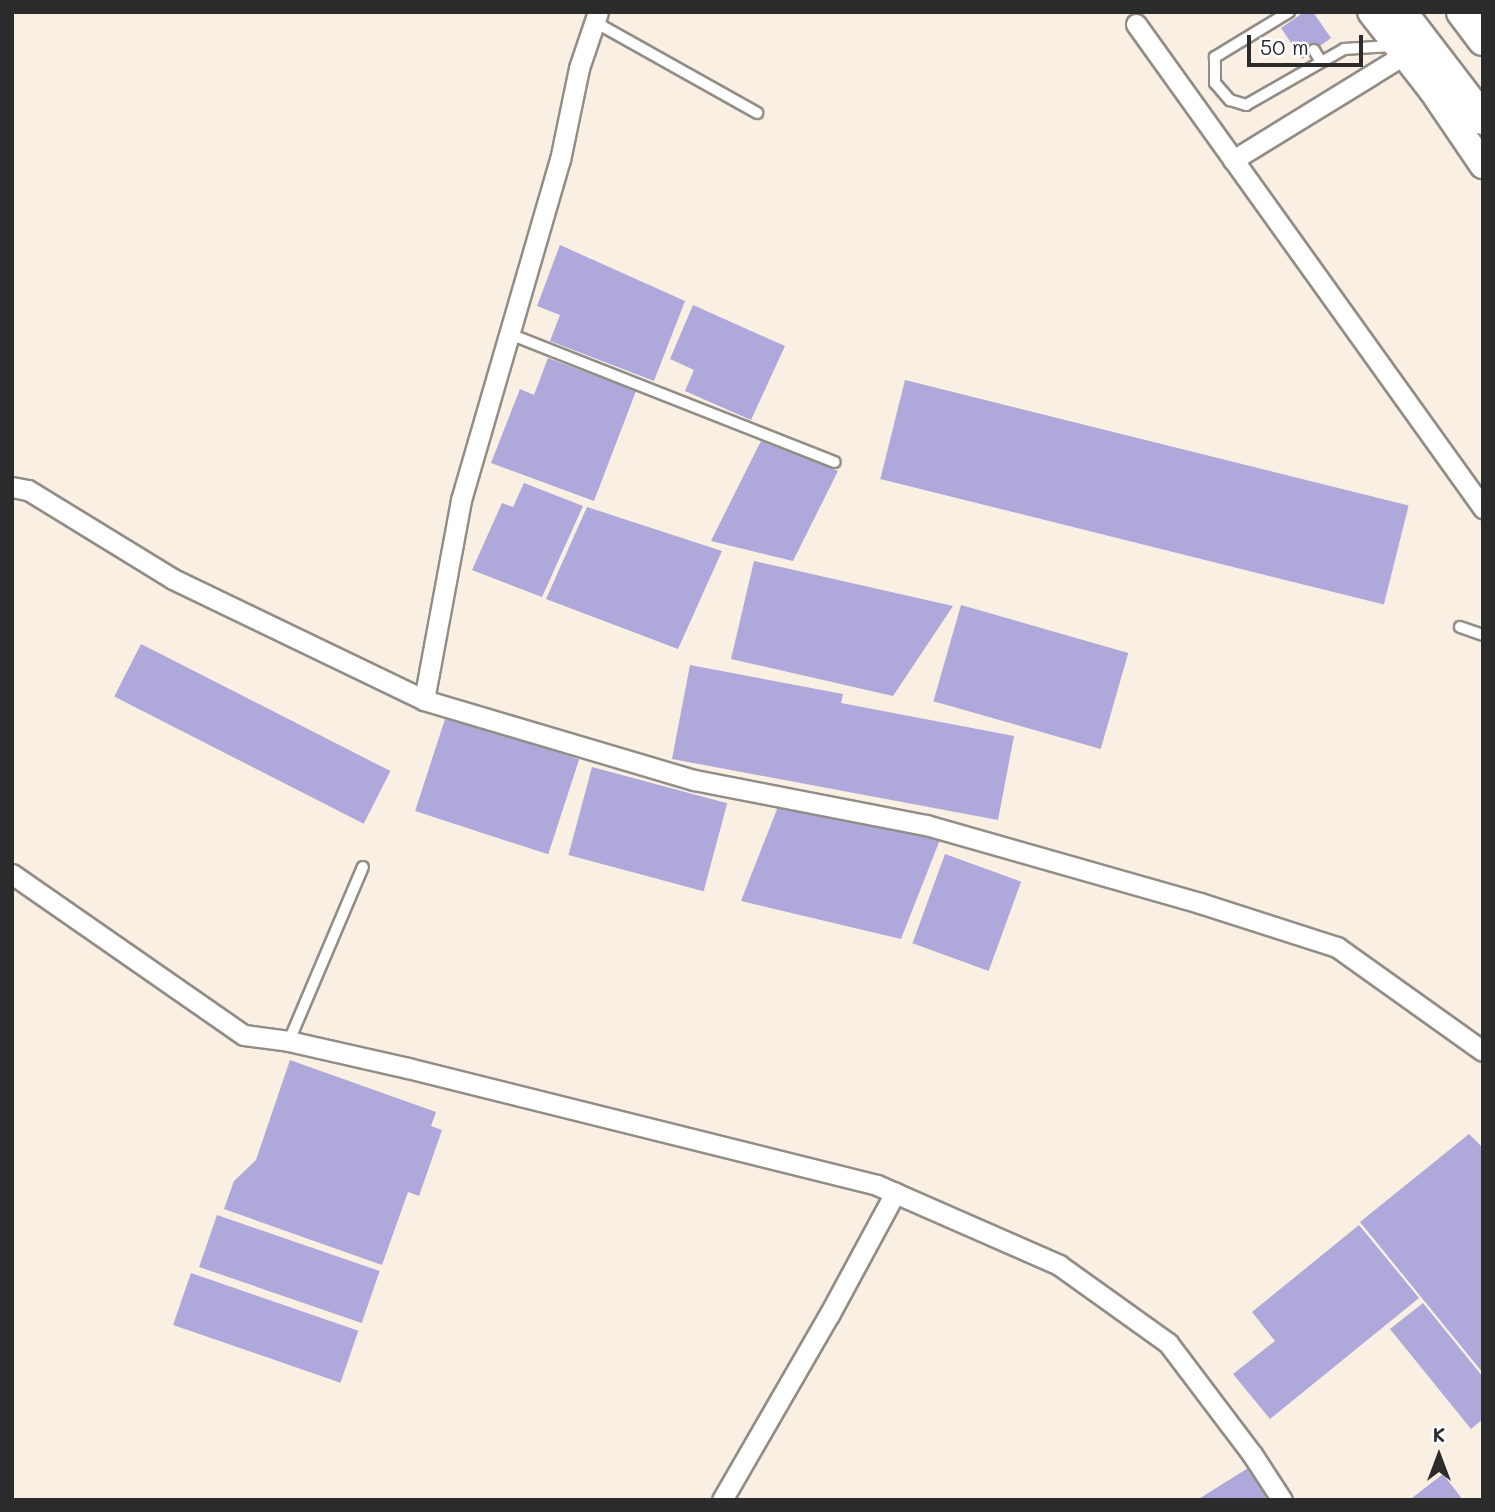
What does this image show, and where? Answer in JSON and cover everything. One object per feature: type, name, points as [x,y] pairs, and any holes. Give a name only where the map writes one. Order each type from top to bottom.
[{"type":"main road","points":[[1401,12],[1483,119]]},
{"type":"main road","points":[[1462,12],[1483,40]]},
{"type":"street","points":[[1371,12],[1483,164]]},
{"type":"street","points":[[424,700],[461,500],[507,334],[560,160],[579,68],[596,17]]},
{"type":"street","points":[[1136,24],[1483,508]]},
{"type":"street","points":[[1233,160],[1401,51]]},
{"type":"street","points":[[12,487],[28,490],[173,579],[424,700],[695,780],[926,825],[1200,903],[1337,947],[1483,1051]]},
{"type":"street","points":[[12,874],[244,1035],[289,1041],[877,1185],[1059,1265],[1167,1343],[1252,1454],[1282,1500]]},
{"type":"street","points":[[722,1500],[829,1315],[895,1193]]},
{"type":"lane","points":[[1291,14],[1215,57],[1213,74],[1219,90],[1230,100],[1246,105],[1344,49],[1401,51]]},
{"type":"lane","points":[[596,17],[757,113]]},
{"type":"lane","points":[[1314,50],[1321,62]]},
{"type":"lane","points":[[507,334],[835,462]]},
{"type":"lane","points":[[1461,627],[1483,635]]},
{"type":"lane","points":[[289,1041],[363,867]]},
{"type":"building","points":[[1304,12],[1313,12],[1331,38],[1302,59],[1281,28]]},
{"type":"building","points":[[560,245],[685,301],[654,381],[550,341],[560,315],[537,306]]},
{"type":"building","points":[[693,305],[785,346],[751,420],[685,391],[694,370],[670,359]]},
{"type":"building","points":[[548,358],[636,391],[594,501],[491,463],[520,389],[534,395]]},
{"type":"building","points":[[905,380],[1409,506],[1384,605],[880,479]]},
{"type":"building","points":[[761,441],[838,471],[793,561],[711,541]]},
{"type":"building","points":[[524,483],[583,506],[542,597],[472,570],[502,503],[513,507]]},
{"type":"building","points":[[587,507],[722,551],[678,649],[546,599]]},
{"type":"building","points":[[754,561],[953,606],[893,696],[731,659]]},
{"type":"building","points":[[961,605],[1128,653],[1101,749],[933,701]]},
{"type":"building","points":[[141,644],[390,771],[364,824],[114,697]]},
{"type":"building","points":[[690,665],[843,694],[841,703],[1014,736],[998,820],[672,759]]},
{"type":"building","points":[[446,716],[579,759],[548,854],[415,811]]},
{"type":"building","points":[[592,767],[727,803],[704,891],[568,855]]},
{"type":"building","points":[[781,799],[941,837],[901,939],[741,901]]},
{"type":"building","points":[[945,854],[1021,882],[989,971],[913,943]]},
{"type":"building","points":[[290,1060],[436,1112],[431,1126],[442,1130],[419,1196],[408,1192],[382,1265],[224,1209],[234,1181],[256,1160]]},
{"type":"building","points":[[1469,1134],[1483,1148],[1483,1373],[1360,1222]]},
{"type":"building","points":[[217,1215],[380,1271],[362,1323],[199,1267]]},
{"type":"building","points":[[1359,1225],[1419,1298],[1270,1419],[1233,1374],[1275,1341],[1252,1312]]},
{"type":"building","points":[[191,1273],[358,1331],[340,1383],[173,1325]]},
{"type":"building","points":[[1423,1303],[1483,1377],[1483,1419],[1471,1429],[1390,1329]]},
{"type":"building","points":[[1253,1465],[1274,1500],[1197,1500]]},
{"type":"building","points":[[1443,1474],[1463,1500],[1413,1500],[1412,1498]]}]
